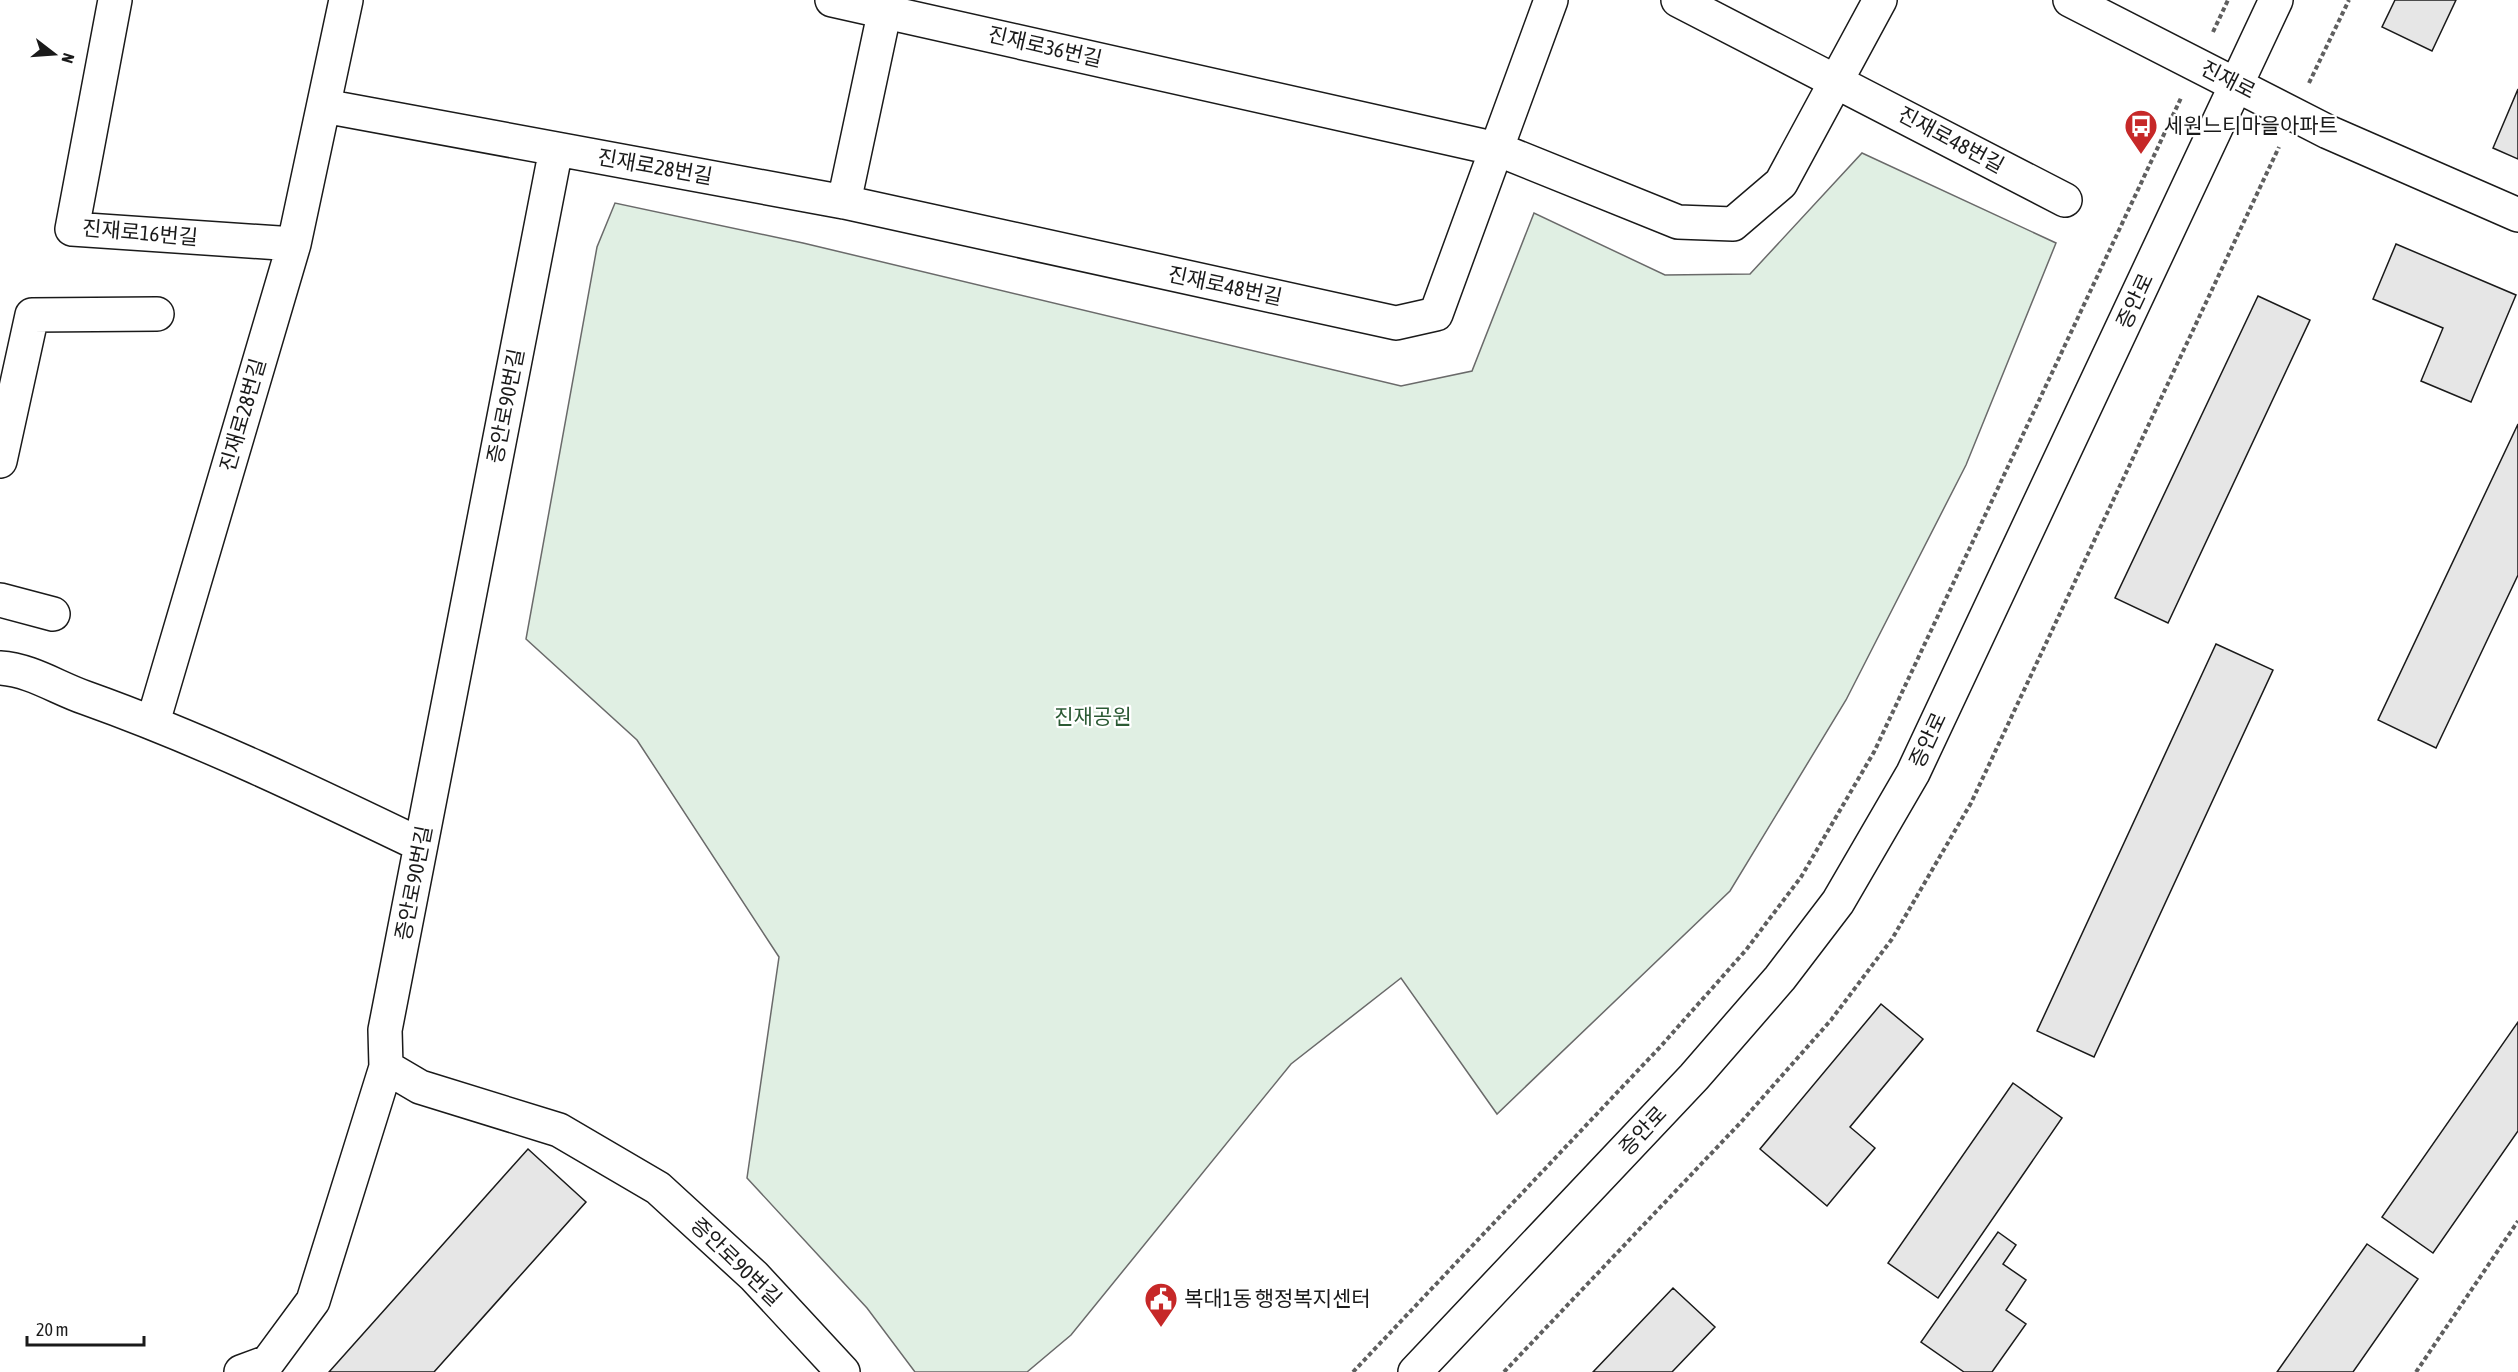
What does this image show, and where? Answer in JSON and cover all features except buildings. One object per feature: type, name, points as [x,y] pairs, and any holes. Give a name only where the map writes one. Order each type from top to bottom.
[{"type":"street","name":"진재로16번길","points":[[115,0],[72,229],[294,244]]},
{"type":"street","name":"진재로28번길","points":[[153,722],[294,244],[346,0]]},
{"type":"street","name":"진재로36번길","points":[[832,0],[886,5],[1205,83],[1497,149]]},
{"type":"street","name":"진재로48번길","points":[[844,202],[1396,323],[1436,314],[1551,0]]},
{"type":"street","name":"진재로48번길","points":[[1678,0],[2065,200]]},
{"type":"street","points":[[1497,149],[1678,222],[1733,224],[1781,183],[1880,0]]},
{"type":"street","name":"진재로","points":[[2070,0],[2328,132],[2518,215]]},
{"type":"street","name":"증안로","points":[[1414,1372],[1694,1077],[1780,978],[1838,902],[1913,773],[2276,0]]},
{"type":"street","points":[[844,202],[886,5]]},
{"type":"street","name":"진재로28번길","points":[[324,106],[844,202]]},
{"type":"street","name":"증안로90번길","points":[[556,148],[385,1030],[387,1067],[420,1087],[559,1130],[658,1188],[754,1276],[843,1372]]},
{"type":"street","points":[[0,461],[6,411],[32,315],[157,314]]},
{"type":"street","points":[[0,600],[53,614]]},
{"type":"street","points":[[0,668],[18,669],[81,696],[153,722],[297,785],[421,844]]},
{"type":"street","points":[[241,1372],[268,1362],[314,1301],[387,1067]]},
{"type":"path","points":[[1353,1372],[1661,1046],[1746,950],[1801,877],[1874,752],[2228,0]]},
{"type":"path","points":[[2416,1372],[2518,1221]]},
{"type":"green space","name":"진재공원","points":[[1862,153],[2056,243],[1966,465],[1846,700],[1730,891],[1497,1114],[1401,978],[1291,1064],[1071,1335],[1027,1372],[915,1372],[867,1308],[747,1178],[779,957],[637,740],[526,639],[597,247],[615,203],[803,243],[1401,386],[1472,371],[1534,213],[1665,275],[1750,274]]},
{"type":"place","name":"세원느티마을아파트","points":[[2141,155]]},
{"type":"place","name":"복대1동 행정복지센터","points":[[1161,1328]]}]
